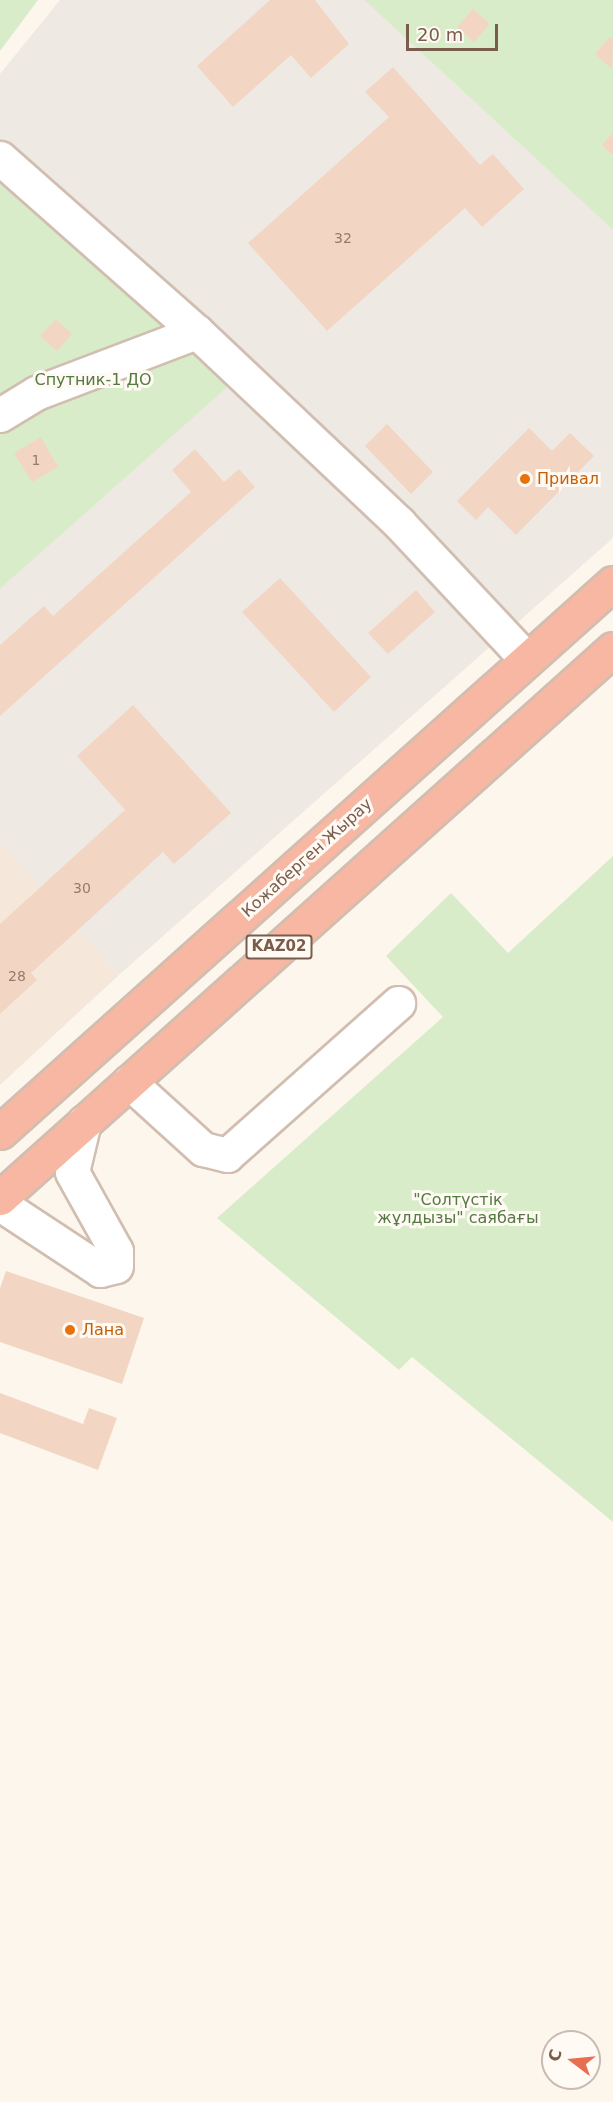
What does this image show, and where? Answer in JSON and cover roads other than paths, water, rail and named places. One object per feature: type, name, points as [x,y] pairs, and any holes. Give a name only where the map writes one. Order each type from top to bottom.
[{"type":"highway","name":"Кожаберген Жырау","points":[[0,1132],[613,583]]},
{"type":"highway","name":"KAZ02","points":[[0,1198],[613,649]]},
{"type":"lane","points":[[0,158],[197,332],[399,523],[527,660]]},
{"type":"lane","points":[[0,415],[36,393],[197,332]]},
{"type":"lane","points":[[129,1082],[203,1149],[227,1155],[398,1003]]},
{"type":"lane","points":[[0,1127],[28,1106]]},
{"type":"lane","points":[[0,1204],[100,1270],[116,1266],[116,1251],[72,1172],[84,1122]]},
{"type":"place","name":"Привал","points":[[525,479]]},
{"type":"place","name":"Лана","points":[[70,1330]]},
{"type":"park label","name":"Спутник-1 ДО","points":[[93,380]]},
{"type":"park label","name":"\"Солтүстік жұлдызы\" саябағы","points":[[458,1209]]}]
